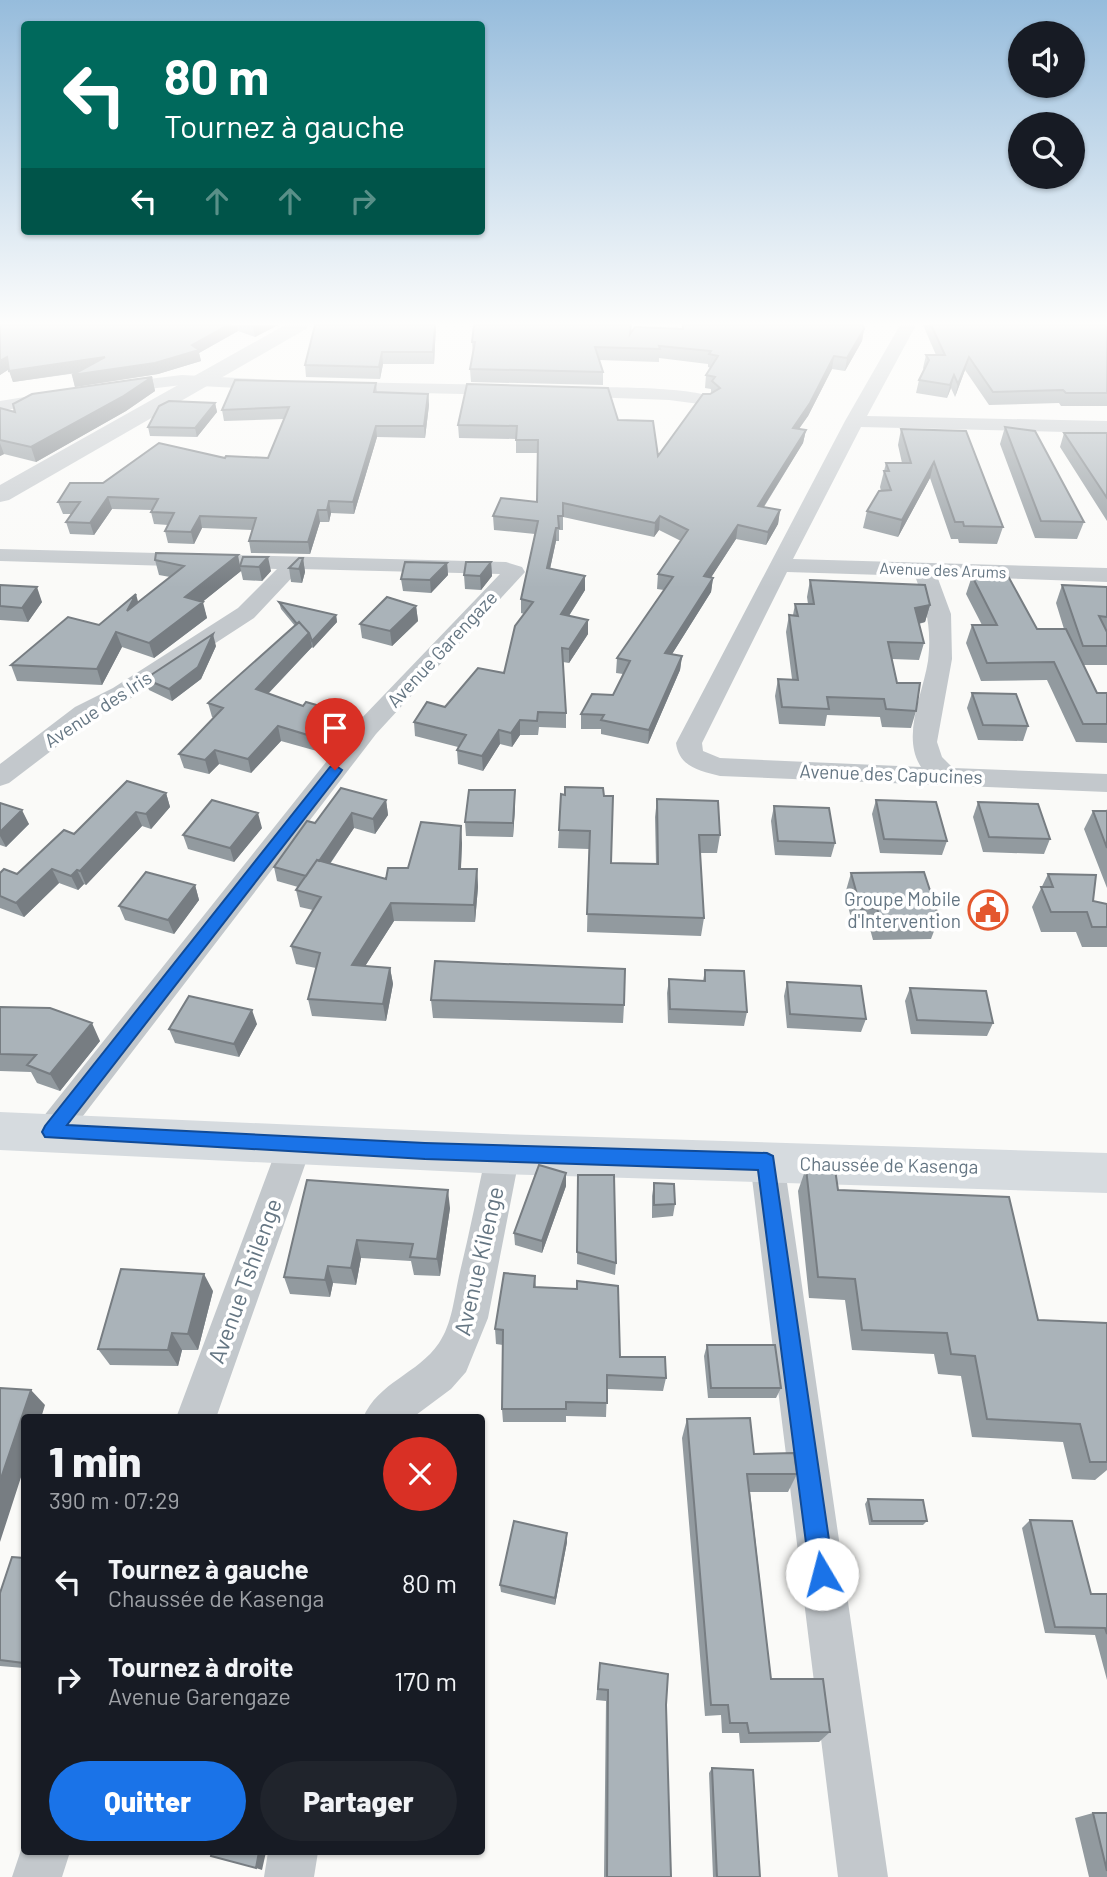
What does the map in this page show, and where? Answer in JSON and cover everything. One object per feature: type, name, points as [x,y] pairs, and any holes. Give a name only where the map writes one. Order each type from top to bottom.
[{"type":"main road","name":"Chaussée de Kasenga","points":[[0,1130],[503,1154],[1107,1173]]},
{"type":"street","points":[[0,495],[147,413]]},
{"type":"street","points":[[779,565],[859,413]]},
{"type":"street","points":[[854,421],[1107,427]]},
{"type":"street","name":"Avenue Garengaze","points":[[0,555],[506,568],[514,572],[367,728],[51,1132]]},
{"type":"street","name":"Avenue des Iris","points":[[0,777],[84,713],[246,613],[293,564]]},
{"type":"street","name":"Avenue des Arums","points":[[779,565],[1107,575]]},
{"type":"street","name":"Avenue des Capucines","points":[[779,565],[689,743],[693,758],[720,767],[1107,783]]},
{"type":"street","points":[[923,569],[940,614],[940,659],[924,742],[930,761],[947,777]]},
{"type":"street","name":"Avenue Tshilenge","points":[[197,1414],[295,1145]]},
{"type":"street","name":"Avenue Kilenge","points":[[386,1414],[393,1405],[432,1378],[452,1359],[458,1346],[470,1313],[503,1154]]},
{"type":"street","points":[[767,1162],[863,1877]]},
{"type":"street","points":[[37,1877],[45,1855]]},
{"type":"street","points":[[289,1877],[293,1855]]},
{"type":"building","points":[[0,413],[94,413],[31,447],[0,440]]},
{"type":"building","points":[[156,413],[207,413],[195,428],[148,427]]},
{"type":"building","points":[[287,413],[426,413],[424,426],[376,426],[353,502],[329,501],[327,510],[318,510],[308,542],[249,541],[256,518],[200,516],[191,532],[165,531],[174,513],[151,512],[158,499],[108,497],[90,523],[66,522],[80,502],[58,502],[70,483],[103,483],[159,443],[225,458],[268,458]]},
{"type":"building","points":[[461,413],[616,413],[618,420],[653,421],[658,456],[690,413],[803,413],[793,428],[806,430],[758,506],[780,510],[768,532],[738,525],[704,576],[713,578],[665,653],[682,656],[649,730],[601,720],[604,715],[581,714],[592,694],[613,695],[630,661],[617,658],[673,577],[658,574],[688,530],[660,516],[655,523],[563,503],[563,516],[558,516],[559,528],[556,528],[547,568],[585,576],[561,614],[588,620],[569,649],[562,648],[566,713],[538,712],[537,721],[520,720],[511,733],[499,730],[482,756],[457,750],[466,735],[414,722],[427,702],[445,707],[478,668],[504,673],[515,626],[533,602],[521,599],[538,521],[493,516],[501,498],[537,502],[538,440],[516,440],[517,426],[458,425]]},
{"type":"building","points":[[1005,427],[1035,431],[1084,522],[1041,521]]},
{"type":"building","points":[[901,429],[966,431],[1003,527],[964,526],[963,522],[955,522],[934,462],[902,520],[867,511],[879,491],[891,490],[884,471],[889,471],[886,463],[911,463]]},
{"type":"building","points":[[1064,433],[1107,433],[1107,498]]},
{"type":"building","points":[[156,553],[238,555],[185,597],[203,602],[149,643],[116,632],[97,669],[11,665],[68,617],[99,625],[136,594],[127,611],[184,566],[155,560]]},
{"type":"building","points":[[243,557],[268,557],[259,567],[240,566]]},
{"type":"building","points":[[299,558],[303,558],[299,569],[289,568]]},
{"type":"building","points":[[405,562],[447,563],[430,580],[401,579]]},
{"type":"building","points":[[466,562],[491,562],[480,576],[464,575]]},
{"type":"building","points":[[972,576],[1008,576],[1037,629],[1066,629],[1097,693],[1107,693],[1107,724],[1083,724],[1054,662],[987,663],[972,625],[997,625]]},
{"type":"building","points":[[810,580],[925,585],[930,605],[915,608],[924,643],[888,642],[897,683],[920,683],[916,711],[886,709],[884,699],[827,697],[829,709],[782,707],[778,679],[798,680],[789,615],[798,616],[795,604],[814,604]]},
{"type":"building","points":[[0,585],[37,587],[22,608],[0,606]]},
{"type":"building","points":[[1062,585],[1107,587],[1107,617],[1099,616],[1107,632],[1107,646],[1083,646]]},
{"type":"building","points":[[387,597],[416,606],[390,631],[360,624]]},
{"type":"building","points":[[279,602],[336,615],[312,641],[309,633],[299,622],[297,624]]},
{"type":"building","points":[[299,622],[309,633],[256,689],[303,706],[306,702],[344,713],[321,739],[278,726],[248,759],[215,750],[205,760],[179,754],[223,708],[208,703]]},
{"type":"building","points":[[213,634],[198,667],[169,689],[145,679]]},
{"type":"building","points":[[972,693],[1016,694],[1028,726],[983,725]]},
{"type":"building","points":[[127,781],[166,793],[146,814],[136,812],[80,871],[77,870],[71,876],[52,869],[16,903],[0,896],[0,873],[4,869],[17,874],[64,830],[74,834]]},
{"type":"building","points":[[565,787],[603,788],[604,796],[613,796],[611,863],[658,864],[657,799],[718,801],[720,835],[699,835],[704,918],[587,914],[590,831],[559,830],[561,794],[565,795]]},
{"type":"building","points":[[341,788],[386,800],[373,819],[352,813],[306,876],[274,867],[307,821],[315,823]]},
{"type":"building","points":[[469,790],[515,790],[513,823],[465,822]]},
{"type":"building","points":[[212,800],[258,813],[230,848],[183,835]]},
{"type":"building","points":[[876,800],[936,802],[947,841],[884,839]]},
{"type":"building","points":[[978,802],[1038,804],[1050,839],[989,837]]},
{"type":"building","points":[[0,803],[22,810],[0,832]]},
{"type":"building","points":[[774,806],[829,808],[835,843],[778,841]]},
{"type":"building","points":[[1093,811],[1107,811],[1107,848]]},
{"type":"building","points":[[421,822],[461,826],[459,869],[477,869],[474,905],[391,903],[352,965],[390,968],[383,1004],[308,999],[320,953],[291,946],[321,897],[296,890],[317,860],[386,879],[388,868],[408,868]]},
{"type":"building","points":[[146,872],[195,885],[168,920],[119,906]]},
{"type":"building","points":[[924,872],[939,918],[880,919],[877,908],[861,909],[851,873]]},
{"type":"building","points":[[1048,874],[1096,875],[1093,901],[1107,904],[1107,927],[1092,927],[1087,912],[1051,912],[1041,887],[1053,887]]},
{"type":"building","points":[[435,961],[625,969],[624,1005],[431,1000]]},
{"type":"building","points":[[705,970],[744,971],[747,1012],[670,1009],[669,979],[705,981]]},
{"type":"building","points":[[787,982],[861,986],[866,1019],[790,1014]]},
{"type":"building","points":[[910,988],[986,991],[993,1023],[917,1020]]},
{"type":"building","points":[[189,996],[252,1010],[234,1044],[169,1029]]},
{"type":"building","points":[[0,1007],[50,1008],[92,1023],[50,1074],[27,1065],[36,1055],[0,1054]]},
{"type":"building","points":[[539,1165],[566,1173],[542,1241],[514,1233]]},
{"type":"building","points":[[806,1168],[835,1169],[838,1190],[1009,1197],[1038,1320],[1107,1323],[1107,1462],[1090,1462],[1080,1424],[987,1419],[975,1356],[951,1354],[947,1333],[862,1330],[855,1279],[818,1277]]},
{"type":"building","points":[[578,1175],[614,1175],[616,1263],[577,1252]]},
{"type":"building","points":[[307,1180],[448,1190],[437,1259],[410,1257],[413,1244],[357,1240],[351,1268],[328,1266],[325,1280],[284,1277]]},
{"type":"building","points":[[654,1183],[674,1184],[675,1204],[654,1205]]},
{"type":"building","points":[[121,1269],[204,1274],[188,1334],[172,1333],[168,1350],[98,1349]]},
{"type":"building","points":[[504,1273],[535,1276],[534,1287],[577,1289],[577,1281],[618,1286],[620,1357],[665,1357],[666,1378],[607,1375],[607,1403],[566,1402],[566,1409],[502,1409],[503,1330],[495,1329]]},
{"type":"building","points":[[707,1345],[775,1345],[781,1388],[711,1388]]},
{"type":"building","points":[[0,1388],[31,1390],[21,1414],[0,1481]]},
{"type":"building","points":[[750,1418],[754,1454],[794,1453],[797,1474],[747,1474],[771,1679],[823,1679],[830,1732],[749,1733],[747,1723],[730,1723],[728,1705],[711,1705],[687,1419]]},
{"type":"building","points":[[868,1499],[923,1500],[927,1521],[872,1521]]},
{"type":"building","points":[[1030,1520],[1072,1521],[1091,1594],[1107,1594],[1107,1634],[1105,1628],[1055,1627]]},
{"type":"building","points":[[514,1521],[567,1533],[555,1598],[500,1585]]},
{"type":"building","points":[[12,1557],[21,1558],[21,1663],[0,1660],[0,1593]]},
{"type":"building","points":[[600,1663],[668,1674],[666,1705],[671,1877],[607,1877],[608,1690],[598,1689]]},
{"type":"building","points":[[712,1768],[753,1770],[760,1877],[717,1877]]},
{"type":"building","points":[[1093,1813],[1107,1813],[1107,1871]]},
{"type":"building","points":[[211,1855],[258,1855],[256,1868]]},
{"type":"place","name":"Groupe Mobile d'Intervention","points":[[988,910]]},
{"type":"route","points":[[335,770],[51,1132],[425,1151],[767,1162],[822,1574]]}]
